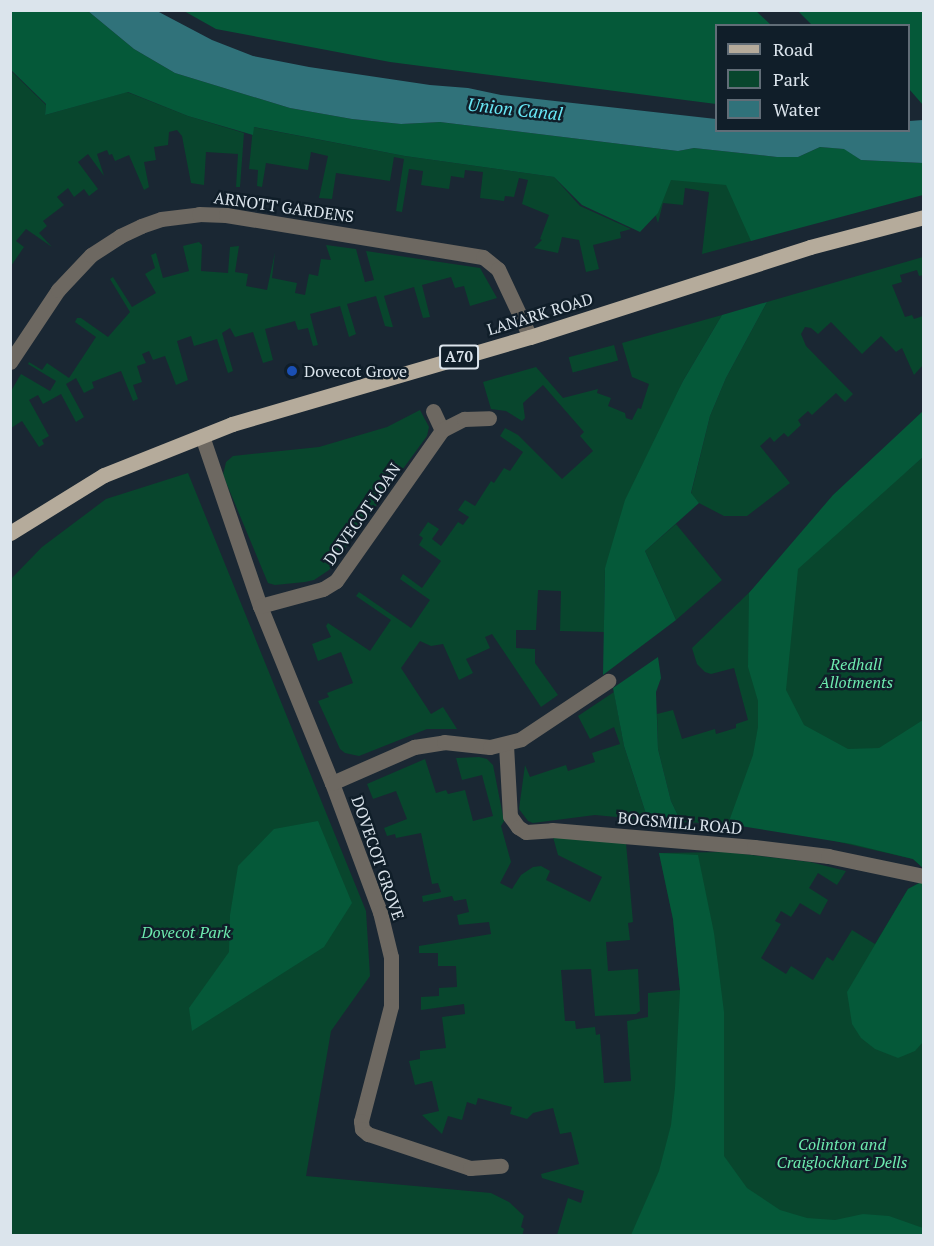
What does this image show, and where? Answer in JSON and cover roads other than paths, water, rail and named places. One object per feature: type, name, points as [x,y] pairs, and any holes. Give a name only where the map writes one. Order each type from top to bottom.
[{"type":"main road","name":"LANARK ROAD","points":[[10,533],[104,476],[232,424],[530,337],[810,247],[924,217]]},
{"type":"street","name":"ARNOTT GARDENS","points":[[10,362],[58,290],[91,255],[120,236],[141,226],[161,219],[199,214],[226,214],[483,256],[498,269],[530,337]]},
{"type":"street","points":[[433,411],[442,430],[464,419],[489,418]]},
{"type":"street","name":"DOVECOT LOAN","points":[[260,606],[323,590],[336,581],[442,430]]},
{"type":"street","name":"DOVECOT GROVE","points":[[202,436],[260,606],[332,783],[380,912],[391,957],[391,1006],[361,1121],[362,1129],[368,1134],[470,1168],[501,1166]]},
{"type":"street","points":[[332,783],[414,747],[429,743],[490,747],[506,745],[536,730],[608,681]]},
{"type":"street","name":"BOGSMILL ROAD","points":[[506,745],[510,816],[518,828],[526,832],[552,830],[754,847],[828,856],[924,876]]},
{"type":"water","name":"Union Canal","points":[[88,11],[157,11],[212,40],[253,56],[309,67],[430,85],[468,88],[501,95],[715,119],[715,132],[910,132],[910,121],[923,120],[923,163],[861,160],[844,149],[820,147],[798,157],[777,157],[694,148],[678,151],[440,122],[401,124],[352,119],[290,108],[175,73],[134,49]]},
{"type":"place","name":"Dovecot Grove","points":[[292,371]]},
{"type":"park label","name":"Redhall Allotments","points":[[856,673]]},
{"type":"park label","name":"Dovecot Park","points":[[186,932]]},
{"type":"park label","name":"Colinton and Craiglockhart Dells","points":[[842,1153]]}]
